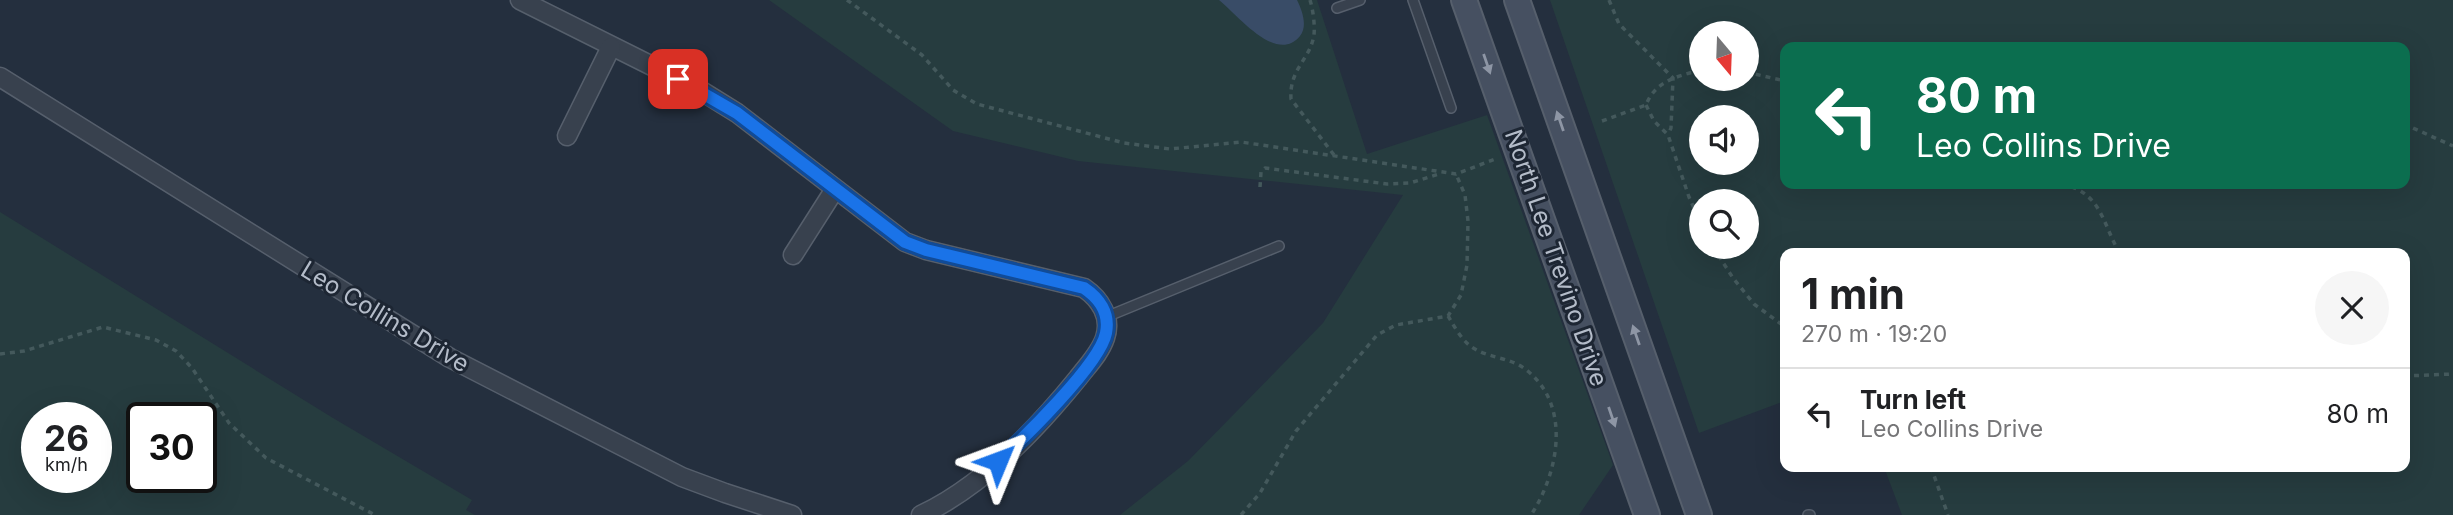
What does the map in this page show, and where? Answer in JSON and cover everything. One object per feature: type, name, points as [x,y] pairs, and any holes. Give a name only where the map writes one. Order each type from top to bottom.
[{"type":"main road","name":"North Lee Trevino Drive","points":[[1464,0],[1647,515]]},
{"type":"main road","name":"North Lee Trevino Drive","points":[[1517,0],[1699,515]]},
{"type":"street","points":[[520,0],[700,90],[737,113],[905,242],[926,250],[1084,288],[1097,299],[1106,317],[1106,337],[1066,393],[1014,448],[983,475],[940,506],[921,515]]},
{"type":"street","points":[[567,136],[611,47]]},
{"type":"street","name":"Leo Collins Drive","points":[[0,77],[450,358],[682,477],[724,494],[792,515]]},
{"type":"street","points":[[793,255],[835,189]]},
{"type":"lane","points":[[1337,8],[1360,0]]},
{"type":"lane","points":[[1413,0],[1451,108]]},
{"type":"lane","points":[[1106,317],[1279,246]]},
{"type":"path","points":[[846,0],[922,55],[953,90],[977,104],[1124,143],[1170,149],[1241,142],[1456,174],[1498,159]]},
{"type":"path","points":[[1310,0],[1314,35],[1293,76],[1291,99],[1335,157]]},
{"type":"path","points":[[1609,0],[1619,24],[1673,78],[1671,128],[1668,135]]},
{"type":"path","points":[[1602,121],[1646,105],[1660,85],[1689,73]]},
{"type":"path","points":[[1759,75],[1780,80]]},
{"type":"path","points":[[1646,105],[1654,121],[1668,135],[1689,197]]},
{"type":"path","points":[[2410,127],[2453,146]]},
{"type":"path","points":[[1260,187],[1261,172],[1265,168],[1387,184],[1410,183],[1441,173]]},
{"type":"path","points":[[1241,515],[1260,493],[1296,431],[1377,335],[1396,325],[1448,316],[1461,295],[1467,265],[1468,221],[1465,195],[1456,174]]},
{"type":"path","points":[[2076,189],[2084,192],[2098,206],[2117,248]]},
{"type":"path","points":[[1721,259],[1754,304],[1780,323]]},
{"type":"path","points":[[1448,316],[1462,338],[1475,349],[1523,367],[1538,381],[1552,406],[1557,426],[1555,459],[1541,499],[1531,515]]},
{"type":"path","points":[[0,354],[24,351],[103,327],[156,340],[176,351],[192,368],[229,423],[266,458],[375,515]]},
{"type":"path","points":[[2410,376],[2453,374]]},
{"type":"path","points":[[1933,472],[1948,515]]},
{"type":"green space","points":[[769,0],[1317,0],[1367,154],[1487,115],[1613,465],[1579,515],[1120,515],[1188,461],[1323,323],[1403,195],[1078,161],[953,131]]},
{"type":"green space","points":[[1550,0],[2453,0],[2453,515],[1902,515],[1886,472],[2410,472],[2410,248],[1780,248],[1780,403],[1699,433]]},
{"type":"green space","points":[[0,212],[333,418],[472,500],[466,510],[475,515],[0,515]]},
{"type":"water","points":[[1219,0],[1297,0],[1304,28],[1300,36],[1290,43],[1280,45],[1257,34]]},
{"type":"route","points":[[678,79],[737,113],[905,242],[926,250],[1084,288],[1093,294],[1103,307],[1107,325],[1106,337],[1097,353],[1066,393],[1014,448],[998,461]]}]
